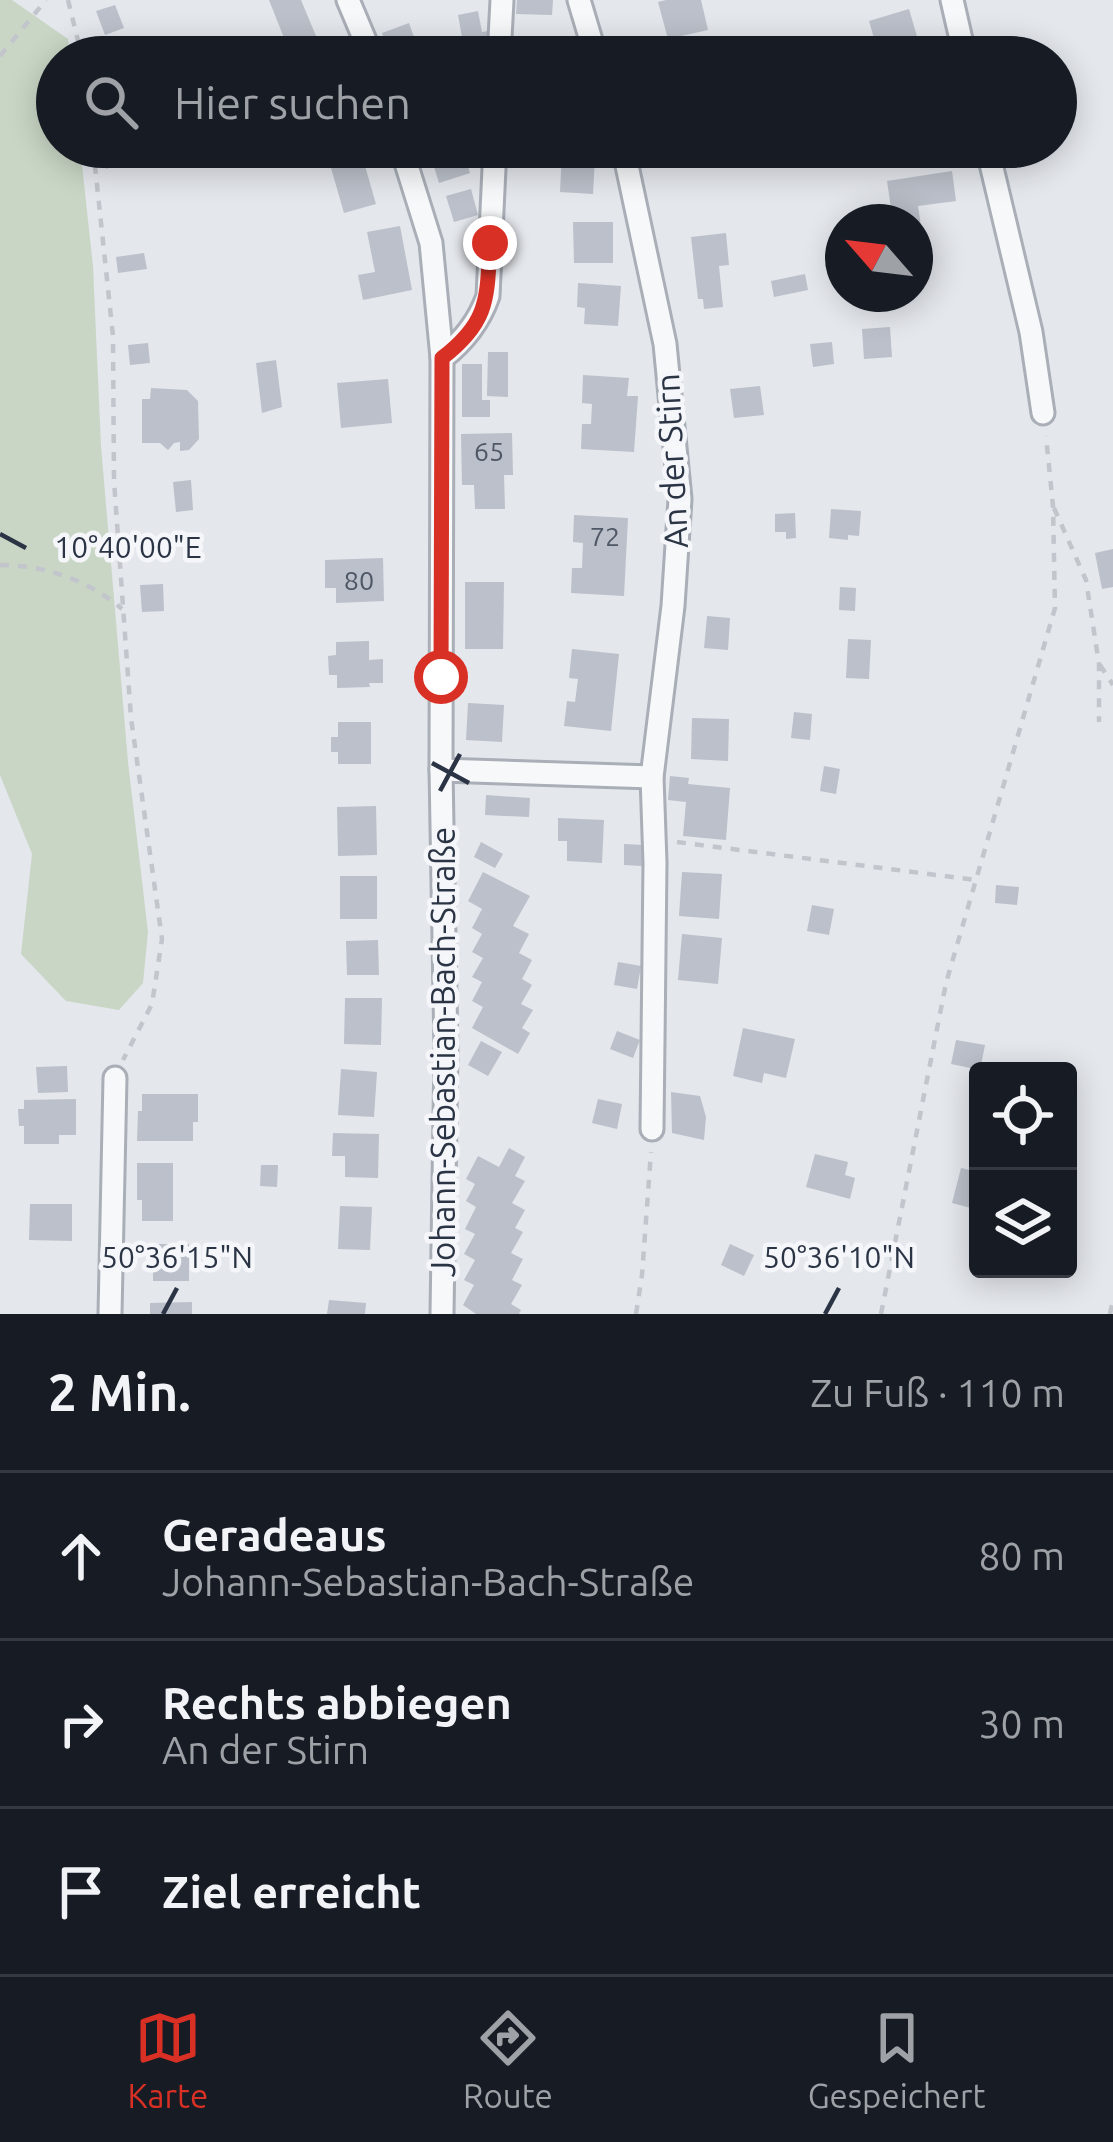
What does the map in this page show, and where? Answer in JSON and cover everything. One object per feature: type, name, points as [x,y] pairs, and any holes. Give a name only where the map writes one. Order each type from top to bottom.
[{"type":"street","points":[[348,0],[363,36]]},
{"type":"street","points":[[500,36],[502,0]]},
{"type":"street","points":[[579,0],[590,36]]},
{"type":"street","points":[[952,0],[960,36]]},
{"type":"street","name":"Johann-Sebastian-Bach-Straße","points":[[408,168],[431,243],[442,358],[446,1030],[442,1314]]},
{"type":"street","points":[[442,358],[481,317],[488,296],[494,168]]},
{"type":"street","name":"An der Stirn","points":[[627,168],[665,344],[680,499],[673,606],[652,777],[652,1129]]},
{"type":"street","points":[[992,168],[1031,332],[1043,413]]},
{"type":"street","points":[[441,770],[652,777]]},
{"type":"street","points":[[110,1314],[115,1078]]},
{"type":"path","points":[[0,56],[46,0]]},
{"type":"path","points":[[68,0],[77,36]]},
{"type":"path","points":[[95,168],[113,336],[114,481],[131,718],[162,939],[152,1004],[115,1078]]},
{"type":"path","points":[[881,1314],[946,983],[1055,608],[1053,506],[1043,413]]},
{"type":"path","points":[[1053,506],[1086,580],[1099,664],[1099,722]]},
{"type":"path","points":[[0,565],[83,582],[123,610]]},
{"type":"path","points":[[1099,664],[1113,685]]},
{"type":"path","points":[[654,839],[976,880]]},
{"type":"path","points":[[636,1314],[652,1129]]},
{"type":"path","points":[[1110,1314],[1113,1300]]},
{"type":"green space","points":[[0,0],[12,0],[64,36],[36,36],[36,168],[82,168],[93,266],[101,446],[148,932],[143,983],[119,1010],[66,1001],[21,954],[32,854],[0,775]]},
{"type":"building","points":[[269,0],[301,0],[316,36],[283,36]]},
{"type":"building","points":[[517,0],[553,0],[552,15],[516,14]]},
{"type":"building","points":[[701,0],[708,30],[667,36],[658,2]]},
{"type":"building","points":[[115,5],[124,28],[105,35],[96,11]]},
{"type":"building","points":[[909,9],[917,36],[873,36],[869,21]]},
{"type":"building","points":[[478,11],[482,32],[488,31],[488,36],[462,36],[458,15]]},
{"type":"building","points":[[409,23],[414,36],[383,36]]},
{"type":"building","points":[[331,168],[366,168],[376,204],[344,213]]},
{"type":"building","points":[[434,168],[468,168],[470,173],[439,183]]},
{"type":"building","points":[[561,168],[594,168],[593,194],[560,192]]},
{"type":"building","points":[[952,171],[956,201],[890,204],[887,181]]},
{"type":"building","points":[[471,189],[478,215],[454,222],[446,196]]},
{"type":"building","points":[[573,222],[613,222],[613,263],[574,263]]},
{"type":"building","points":[[400,226],[412,290],[363,300],[358,275],[375,272],[367,232]]},
{"type":"building","points":[[726,233],[729,265],[719,266],[723,307],[704,309],[703,299],[698,299],[691,237]]},
{"type":"building","points":[[144,253],[147,269],[118,273],[116,257]]},
{"type":"building","points":[[805,274],[808,290],[774,297],[771,281]]},
{"type":"building","points":[[578,283],[621,286],[618,326],[584,324],[585,308],[577,307]]},
{"type":"building","points":[[890,327],[892,357],[864,359],[862,329]]},
{"type":"building","points":[[832,342],[834,364],[813,367],[810,344]]},
{"type":"building","points":[[148,343],[150,363],[130,365],[128,345]]},
{"type":"building","points":[[488,352],[508,352],[508,397],[487,396]]},
{"type":"building","points":[[276,360],[282,407],[262,413],[256,363]]},
{"type":"building","points":[[462,364],[482,364],[482,400],[490,400],[490,417],[462,417]]},
{"type":"building","points":[[583,375],[629,378],[627,396],[638,396],[634,452],[581,449],[582,424],[591,424],[592,404],[582,403]]},
{"type":"building","points":[[388,379],[392,423],[341,428],[337,383]]},
{"type":"building","points":[[760,386],[764,415],[734,418],[730,389]]},
{"type":"building","points":[[151,388],[187,390],[198,401],[199,439],[189,450],[180,451],[180,442],[168,450],[160,443],[142,443],[142,399],[150,399]]},
{"type":"building","points":[[512,433],[513,475],[504,475],[505,509],[475,509],[474,485],[462,485],[461,434]]},
{"type":"building","points":[[191,480],[193,510],[176,512],[173,482]]},
{"type":"building","points":[[831,509],[861,511],[859,536],[829,538]]},
{"type":"building","points":[[795,513],[796,538],[786,539],[786,532],[775,532],[775,514]]},
{"type":"building","points":[[574,515],[628,518],[624,596],[571,593],[572,568],[582,568],[583,543],[573,542]]},
{"type":"building","points":[[1113,549],[1113,587],[1102,589],[1095,553]]},
{"type":"building","points":[[383,558],[384,601],[336,603],[336,588],[325,588],[325,560]]},
{"type":"building","points":[[465,582],[504,582],[503,649],[465,649]]},
{"type":"building","points":[[163,584],[164,611],[142,612],[140,585]]},
{"type":"building","points":[[840,587],[856,588],[855,611],[839,610]]},
{"type":"building","points":[[707,616],[730,618],[728,650],[704,648]]},
{"type":"building","points":[[848,639],[871,640],[869,679],[846,678]]},
{"type":"building","points":[[369,641],[369,660],[383,659],[383,683],[337,688],[337,675],[329,675],[328,656],[336,655],[336,642]]},
{"type":"building","points":[[572,649],[619,654],[611,731],[564,726],[567,701],[575,702],[578,679],[569,678]]},
{"type":"building","points":[[468,703],[504,705],[502,742],[466,740]]},
{"type":"building","points":[[794,712],[812,714],[810,740],[791,738]]},
{"type":"building","points":[[692,718],[729,719],[728,761],[691,759]]},
{"type":"building","points":[[338,722],[371,722],[371,764],[338,764],[338,752],[331,752],[331,737],[338,737]]},
{"type":"building","points":[[824,766],[840,769],[836,794],[820,791]]},
{"type":"building","points":[[670,776],[689,778],[688,784],[730,788],[726,840],[683,836],[686,802],[668,800]]},
{"type":"building","points":[[486,795],[530,798],[529,817],[485,815]]},
{"type":"building","points":[[376,806],[377,855],[338,856],[337,807]]},
{"type":"building","points":[[558,818],[604,820],[602,863],[567,861],[567,841],[558,841]]},
{"type":"building","points":[[481,842],[503,854],[495,868],[474,857]]},
{"type":"building","points":[[624,844],[643,845],[642,866],[624,865]]},
{"type":"building","points":[[483,872],[530,896],[513,926],[529,934],[519,953],[532,960],[522,979],[532,985],[521,1004],[533,1010],[522,1028],[530,1033],[518,1054],[472,1028],[483,1007],[472,1001],[482,982],[472,977],[483,958],[472,952],[482,934],[472,928],[482,909],[468,901]]},
{"type":"building","points":[[682,872],[722,874],[719,919],[679,916]]},
{"type":"building","points":[[340,876],[377,876],[377,919],[340,919]]},
{"type":"building","points":[[996,885],[1019,887],[1017,905],[995,903]]},
{"type":"building","points":[[812,905],[834,909],[829,935],[807,931]]},
{"type":"building","points":[[682,934],[722,938],[718,984],[678,980]]},
{"type":"building","points":[[378,940],[379,975],[347,975],[346,941]]},
{"type":"building","points":[[618,962],[641,966],[637,989],[614,985]]},
{"type":"building","points":[[345,998],[382,998],[381,1045],[344,1044]]},
{"type":"building","points":[[743,1028],[795,1039],[786,1078],[764,1073],[762,1083],[733,1076]]},
{"type":"building","points":[[617,1031],[640,1040],[633,1058],[610,1049]]},
{"type":"building","points":[[956,1040],[985,1045],[982,1062],[969,1062],[969,1068],[951,1064]]},
{"type":"building","points":[[481,1041],[502,1052],[488,1076],[468,1065]]},
{"type":"building","points":[[67,1066],[68,1092],[38,1093],[36,1067]]},
{"type":"building","points":[[341,1069],[377,1072],[374,1117],[338,1115]]},
{"type":"building","points":[[671,1092],[700,1096],[706,1117],[704,1140],[672,1133]]},
{"type":"building","points":[[142,1094],[198,1094],[193,1141],[137,1141]]},
{"type":"building","points":[[76,1099],[76,1135],[59,1135],[59,1144],[24,1144],[18,1109],[24,1109],[24,1100]]},
{"type":"building","points":[[598,1099],[622,1104],[617,1129],[592,1123]]},
{"type":"building","points":[[333,1133],[379,1134],[378,1178],[345,1177],[345,1156],[332,1156]]},
{"type":"building","points":[[509,1148],[525,1157],[515,1176],[525,1181],[512,1203],[525,1210],[515,1228],[523,1232],[511,1253],[523,1259],[512,1280],[522,1285],[511,1304],[521,1310],[519,1314],[476,1314],[463,1305],[474,1285],[464,1280],[475,1260],[464,1254],[475,1234],[465,1229],[476,1207],[466,1201],[475,1184],[466,1179],[478,1156],[499,1167]]},
{"type":"building","points":[[815,1154],[848,1162],[845,1175],[855,1178],[850,1199],[806,1187]]},
{"type":"building","points":[[137,1163],[173,1163],[173,1221],[142,1221]]},
{"type":"building","points":[[261,1165],[278,1165],[277,1187],[260,1186]]},
{"type":"building","points":[[961,1168],[969,1170],[969,1207],[952,1203]]},
{"type":"building","points":[[30,1204],[72,1204],[72,1241],[29,1240]]},
{"type":"building","points":[[340,1206],[372,1207],[370,1250],[338,1249]]},
{"type":"building","points":[[153,1244],[189,1244],[189,1281],[153,1281]]},
{"type":"building","points":[[730,1244],[754,1255],[744,1276],[721,1265]]},
{"type":"building","points":[[329,1300],[366,1303],[365,1314],[327,1314]]},
{"type":"building","points":[[192,1302],[192,1314],[150,1314],[150,1303]]},
{"type":"route","points":[[441,677],[442,358],[481,317],[488,296],[490,243]]}]
